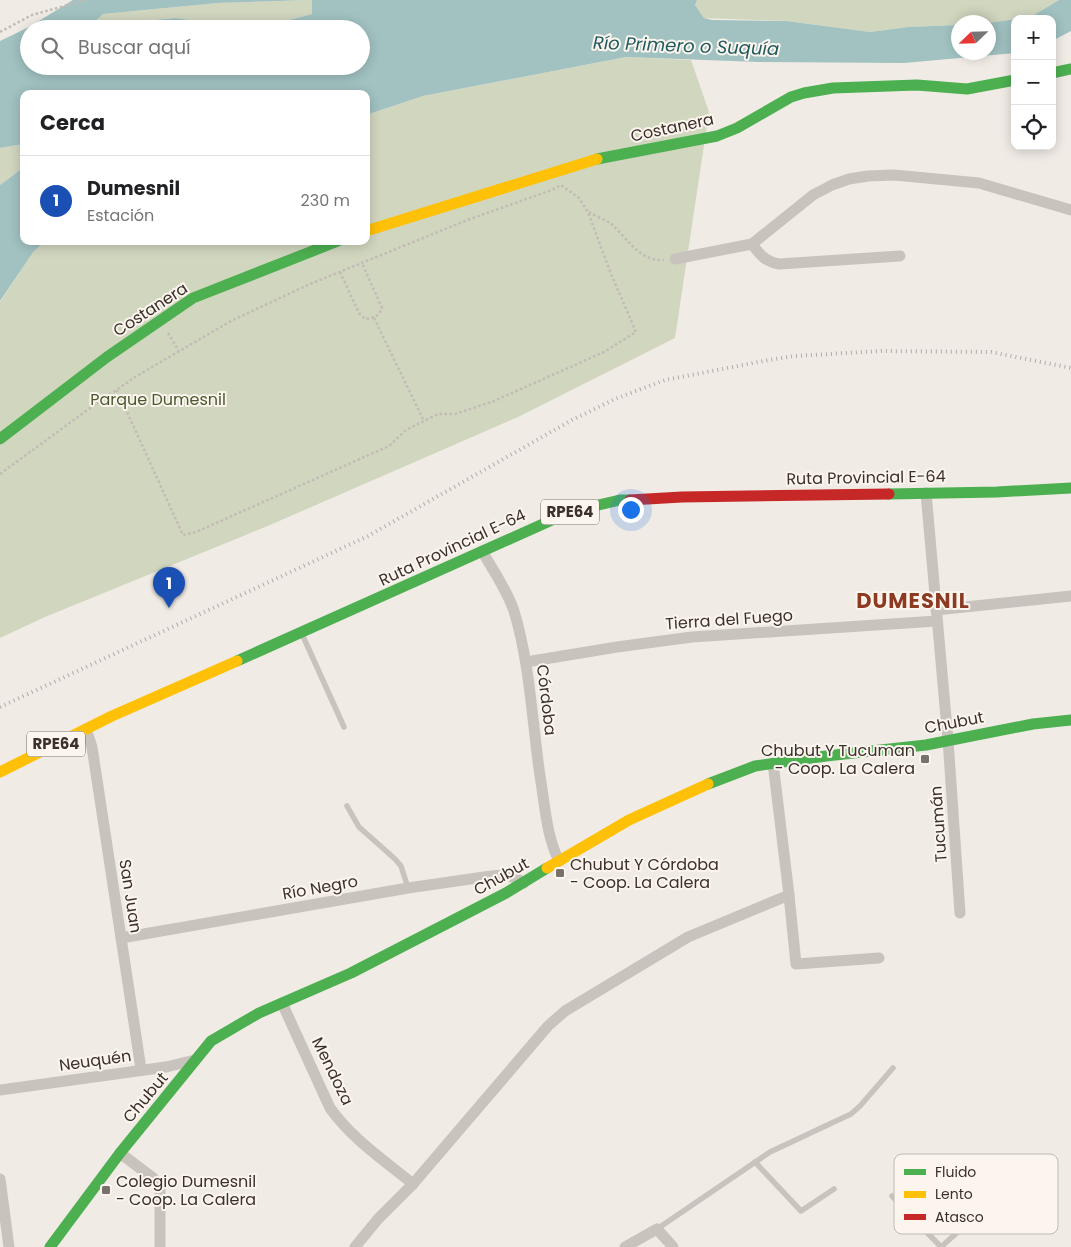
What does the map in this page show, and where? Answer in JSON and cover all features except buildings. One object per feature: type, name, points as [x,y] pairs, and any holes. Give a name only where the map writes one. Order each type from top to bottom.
[{"type":"street","points":[[1056,72],[1071,69]]},
{"type":"street","name":"Costanera","points":[[370,230],[592,160],[717,136],[737,128],[791,97],[804,93],[833,88],[917,85],[967,89],[1011,81]]},
{"type":"street","points":[[675,259],[752,244],[813,195],[849,179],[868,176],[894,175],[979,183],[1071,210]]},
{"type":"street","points":[[752,244],[761,256],[779,264],[900,256]]},
{"type":"street","name":"Costanera","points":[[0,439],[107,356],[194,298],[328,245]]},
{"type":"street","name":"Ruta Provincial E-64","points":[[0,772],[86,729],[301,632],[572,511],[598,504],[620,500],[740,495],[926,493],[1071,488]]},
{"type":"street","name":"Tucumán","points":[[926,493],[948,740],[960,913]]},
{"type":"street","name":"Córdoba","points":[[482,551],[514,610],[526,662],[551,843],[560,860]]},
{"type":"street","name":"Tierra del Fuego","points":[[526,662],[650,642],[936,615],[1071,596]]},
{"type":"street","name":"Chubut","points":[[50,1247],[120,1153],[172,1092],[202,1049],[221,1034],[259,1013],[351,973],[446,925],[524,883],[629,820],[735,773],[772,763],[926,745],[1033,724],[1071,720]]},
{"type":"street","name":"San Juan","points":[[86,729],[92,747],[141,1070]]},
{"type":"street","points":[[772,763],[796,964],[879,958]]},
{"type":"street","name":"Río Negro","points":[[121,938],[408,888],[503,875],[515,876],[524,883]]},
{"type":"street","points":[[355,1247],[378,1219],[413,1184],[548,1026],[565,1011],[688,937],[789,895]]},
{"type":"street","name":"Mendoza","points":[[282,1003],[330,1108],[355,1136],[413,1184]]},
{"type":"street","name":"Neuquén","points":[[0,1090],[166,1067],[195,1060]]},
{"type":"street","points":[[120,1153],[153,1178],[160,1188],[160,1247]]},
{"type":"street","points":[[0,1179],[9,1247]]},
{"type":"street","points":[[625,1247],[657,1229],[673,1247]]},
{"type":"lane","points":[[301,632],[344,726]]},
{"type":"lane","points":[[347,806],[359,827],[401,866],[408,888]]},
{"type":"lane","points":[[657,1229],[770,1152],[851,1114],[893,1068]]},
{"type":"lane","points":[[755,1162],[801,1211],[834,1189]]},
{"type":"lane","points":[[929,1234],[941,1247],[956,1234]]},
{"type":"path","points":[[23,20],[32,15],[86,0]]},
{"type":"path","points":[[0,32],[20,21]]},
{"type":"path","points":[[0,474],[117,390],[231,321],[310,284],[470,219],[552,190],[561,185],[579,198],[588,212],[611,274],[626,304],[636,332],[604,352],[494,401],[455,414],[438,414],[406,430],[389,446],[196,532],[182,535],[117,390]]},
{"type":"path","points":[[588,212],[609,222],[642,255],[657,260],[675,259]]},
{"type":"path","points":[[340,272],[359,313],[365,319],[374,318],[380,314],[382,308],[362,263]]},
{"type":"path","points":[[374,318],[424,421]]},
{"type":"path","points":[[160,320],[180,351]]},
{"type":"green space","points":[[312,0],[312,14],[289,20],[187,20],[176,18],[96,20],[103,14],[218,3]]},
{"type":"green space","points":[[697,0],[1059,0],[1034,15],[1011,15],[1011,19],[996,22],[996,15],[951,15],[951,25],[908,27],[870,32],[786,21],[704,18],[695,5]]},
{"type":"green space","name":"Parque Dumesnil","points":[[626,57],[691,60],[709,112],[675,338],[518,417],[270,525],[45,617],[0,638],[0,302],[34,251],[41,245],[370,245],[370,114],[423,96]]},
{"type":"green space","points":[[20,145],[20,170],[0,185],[0,148]]},
{"type":"water","points":[[73,0],[309,0],[218,3],[103,14],[96,20],[40,20]]},
{"type":"water","name":"Río Primero o Suquía","points":[[312,0],[697,0],[695,5],[704,18],[712,20],[786,21],[870,32],[908,27],[951,25],[951,59],[904,63],[759,62],[626,57],[423,96],[370,114],[370,90],[20,90],[20,145],[0,148],[0,41],[20,31],[20,75],[370,75],[370,20],[289,20],[312,14]]},
{"type":"water","points":[[1059,0],[1071,0],[1071,31],[1056,39],[1056,15],[1034,15]]},
{"type":"water","points":[[176,18],[188,20],[153,20]]},
{"type":"water","points":[[1011,20],[1011,53],[996,55],[996,22]]},
{"type":"water","points":[[20,170],[20,245],[41,245],[34,251],[0,301],[0,185]]},
{"type":"railway","points":[[0,707],[368,536],[572,420],[615,399],[665,380],[795,356],[881,351],[991,352],[1071,368]]},
{"type":"traffic: fast","points":[[1056,72],[1071,69]]},
{"type":"traffic: fast","points":[[597,159],[717,136],[737,128],[791,97],[804,93],[833,88],[917,85],[967,89],[1011,81]]},
{"type":"traffic: fast","points":[[0,439],[107,357],[193,298],[328,245]]},
{"type":"traffic: fast","points":[[889,494],[997,492],[1071,488]]},
{"type":"traffic: fast","points":[[237,661],[572,511],[620,500],[630,500]]},
{"type":"traffic: fast","points":[[708,784],[755,766],[926,745],[1033,724],[1071,720]]},
{"type":"traffic: fast","points":[[50,1247],[120,1153],[211,1041],[259,1013],[351,973],[506,893],[547,868]]},
{"type":"traffic: slow","points":[[370,230],[597,159]]},
{"type":"traffic: slow","points":[[0,772],[112,716],[237,661]]},
{"type":"traffic: slow","points":[[547,868],[629,820],[708,784]]},
{"type":"traffic: jam","points":[[630,500],[682,497],[889,494]]},
{"type":"place","name":"Dumesnil","points":[[169,608]]},
{"type":"place","name":"Chubut Y Tucuman - Coop. La Calera","points":[[925,759]]},
{"type":"place","name":"Chubut Y Córdoba - Coop. La Calera","points":[[560,873]]},
{"type":"place","name":"Colegio Dumesnil - Coop. La Calera","points":[[106,1190]]},
{"type":"district","name":"DUMESNIL","points":[[913,601]]}]
